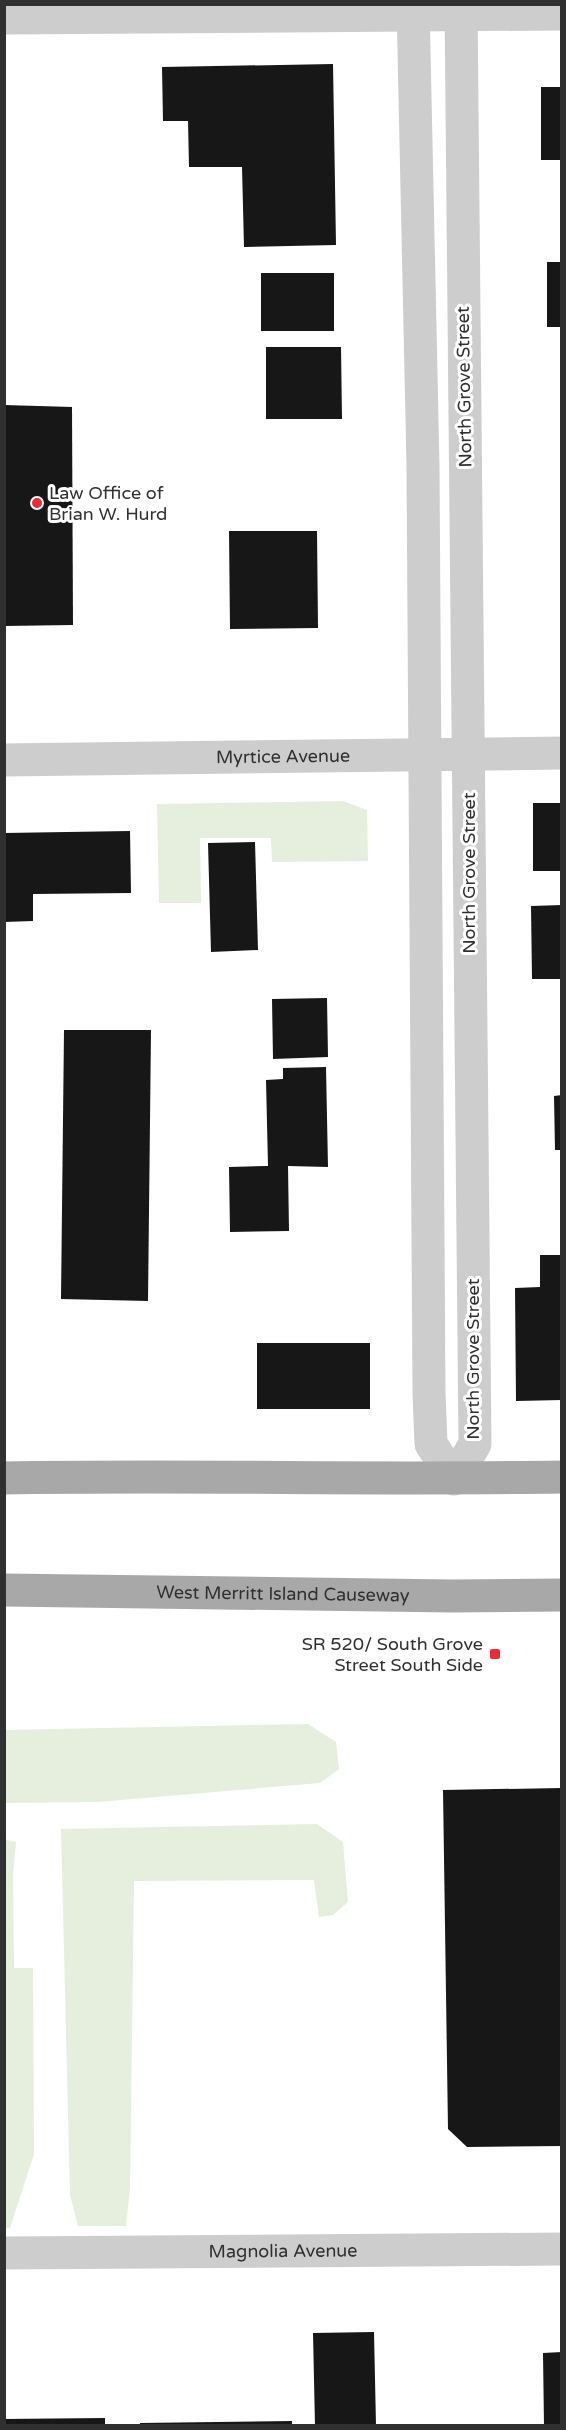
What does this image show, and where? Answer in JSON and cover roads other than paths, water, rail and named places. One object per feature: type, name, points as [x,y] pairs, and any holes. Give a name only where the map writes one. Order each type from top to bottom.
[{"type":"main road","points":[[4,1478],[148,1476],[454,1479],[561,1477]]},
{"type":"main road","name":"West Merritt Island Causeway","points":[[4,1590],[452,1596],[561,1595]]},
{"type":"street","points":[[413,10],[423,483],[429,1394],[431,1444],[454,1479]]},
{"type":"street","points":[[4,18],[413,10],[561,14]]},
{"type":"street","name":"North Grove Street","points":[[454,1479],[475,1444],[461,10]]},
{"type":"street","points":[[423,483],[465,485]]},
{"type":"street","name":"Myrtice Avenue","points":[[4,760],[561,753]]},
{"type":"street","points":[[428,1187],[472,1186]]},
{"type":"street","name":"Magnolia Avenue","points":[[4,2253],[561,2249]]},
{"type":"place","name":"Law Office of Brian W. Hurd","points":[[37,503]]},
{"type":"place","name":"SR 520/ South Grove Street South Side","points":[[495,1654]]}]
